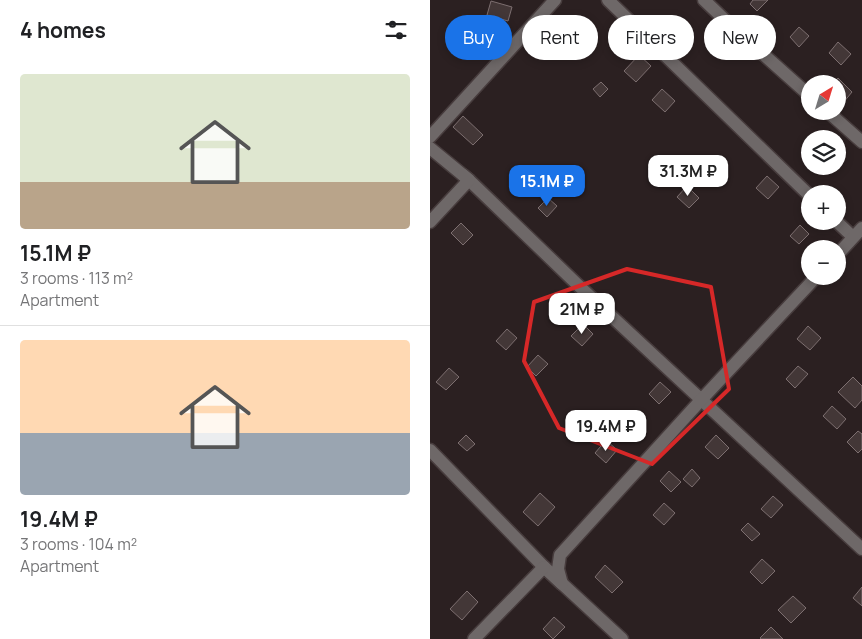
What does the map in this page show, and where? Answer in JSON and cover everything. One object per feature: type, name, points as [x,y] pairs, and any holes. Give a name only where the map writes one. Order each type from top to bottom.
[{"type":"street","points":[[430,137],[555,0]]},
{"type":"street","points":[[608,0],[801,187]]},
{"type":"street","points":[[704,0],[801,88]]},
{"type":"street","points":[[837,120],[862,142]]},
{"type":"street","points":[[430,148],[469,180],[580,287],[862,549]]},
{"type":"street","points":[[430,222],[469,180]]},
{"type":"street","points":[[846,245],[862,228]]},
{"type":"street","points":[[846,230],[853,237]]},
{"type":"street","points":[[562,584],[558,569],[560,555],[808,285]]},
{"type":"street","points":[[430,450],[544,567],[622,639]]},
{"type":"street","points":[[474,639],[544,567]]},
{"type":"highlighted area","points":[[627,269],[711,287],[729,389],[652,464],[559,428],[524,361],[534,302]]},
{"type":"building","points":[[753,0],[768,0],[757,11],[750,4]]},
{"type":"building","points":[[491,1],[512,7],[510,15],[487,15]]},
{"type":"building","points":[[799,27],[809,36],[799,47],[790,37]]},
{"type":"building","points":[[838,42],[851,54],[841,65],[829,53]]},
{"type":"building","points":[[634,60],[644,60],[651,66],[636,82],[624,71]]},
{"type":"building","points":[[601,82],[608,89],[600,97],[593,89]]},
{"type":"building","points":[[846,86],[852,92],[846,99]]},
{"type":"building","points":[[662,89],[675,101],[665,112],[652,100]]},
{"type":"building","points":[[463,116],[483,135],[473,145],[453,127]]},
{"type":"building","points":[[658,159],[667,167],[657,178],[648,169]]},
{"type":"building","points":[[522,167],[531,175],[521,185],[512,177]]},
{"type":"building","points":[[767,176],[779,187],[768,199],[756,188]]},
{"type":"building","points":[[687,186],[699,198],[689,208],[677,197]]},
{"type":"building","points":[[548,198],[557,206],[547,217],[538,208]]},
{"type":"building","points":[[461,223],[473,235],[463,245],[451,233]]},
{"type":"building","points":[[800,225],[801,230],[805,230],[809,234],[799,244],[790,236]]},
{"type":"building","points":[[583,324],[593,334],[582,346],[571,336]]},
{"type":"building","points":[[808,326],[821,338],[810,350],[797,339]]},
{"type":"building","points":[[507,329],[517,338],[506,350],[496,341]]},
{"type":"building","points":[[538,355],[548,364],[536,376],[527,367]]},
{"type":"building","points":[[798,366],[808,374],[795,388],[786,379]]},
{"type":"building","points":[[449,368],[459,377],[446,390],[436,382]]},
{"type":"building","points":[[853,377],[862,386],[862,400],[855,408],[838,392]]},
{"type":"building","points":[[660,382],[671,392],[659,404],[649,394]]},
{"type":"building","points":[[832,406],[846,419],[837,429],[823,416]]},
{"type":"building","points":[[858,431],[862,434],[862,449],[858,453],[847,442]]},
{"type":"building","points":[[466,435],[475,444],[467,451],[458,443]]},
{"type":"building","points":[[716,435],[729,448],[718,459],[705,447]]},
{"type":"building","points":[[606,440],[617,450],[606,463],[595,453]]},
{"type":"building","points":[[692,469],[700,478],[692,487],[683,479]]},
{"type":"building","points":[[669,471],[681,482],[671,492],[660,481]]},
{"type":"building","points":[[540,493],[555,507],[538,526],[523,512]]},
{"type":"building","points":[[773,496],[783,505],[771,518],[761,509]]},
{"type":"building","points":[[664,503],[675,513],[664,525],[653,515]]},
{"type":"building","points":[[748,523],[760,534],[752,541],[741,530]]},
{"type":"building","points":[[762,559],[775,571],[762,584],[750,572]]},
{"type":"building","points":[[605,565],[623,582],[612,593],[595,577]]},
{"type":"building","points":[[862,587],[862,606],[853,598]]},
{"type":"building","points":[[467,591],[478,602],[462,620],[450,609]]},
{"type":"building","points":[[793,596],[806,608],[791,623],[778,610]]},
{"type":"building","points":[[554,617],[565,627],[553,639],[543,629]]},
{"type":"building","points":[[771,627],[783,639],[760,638]]}]
